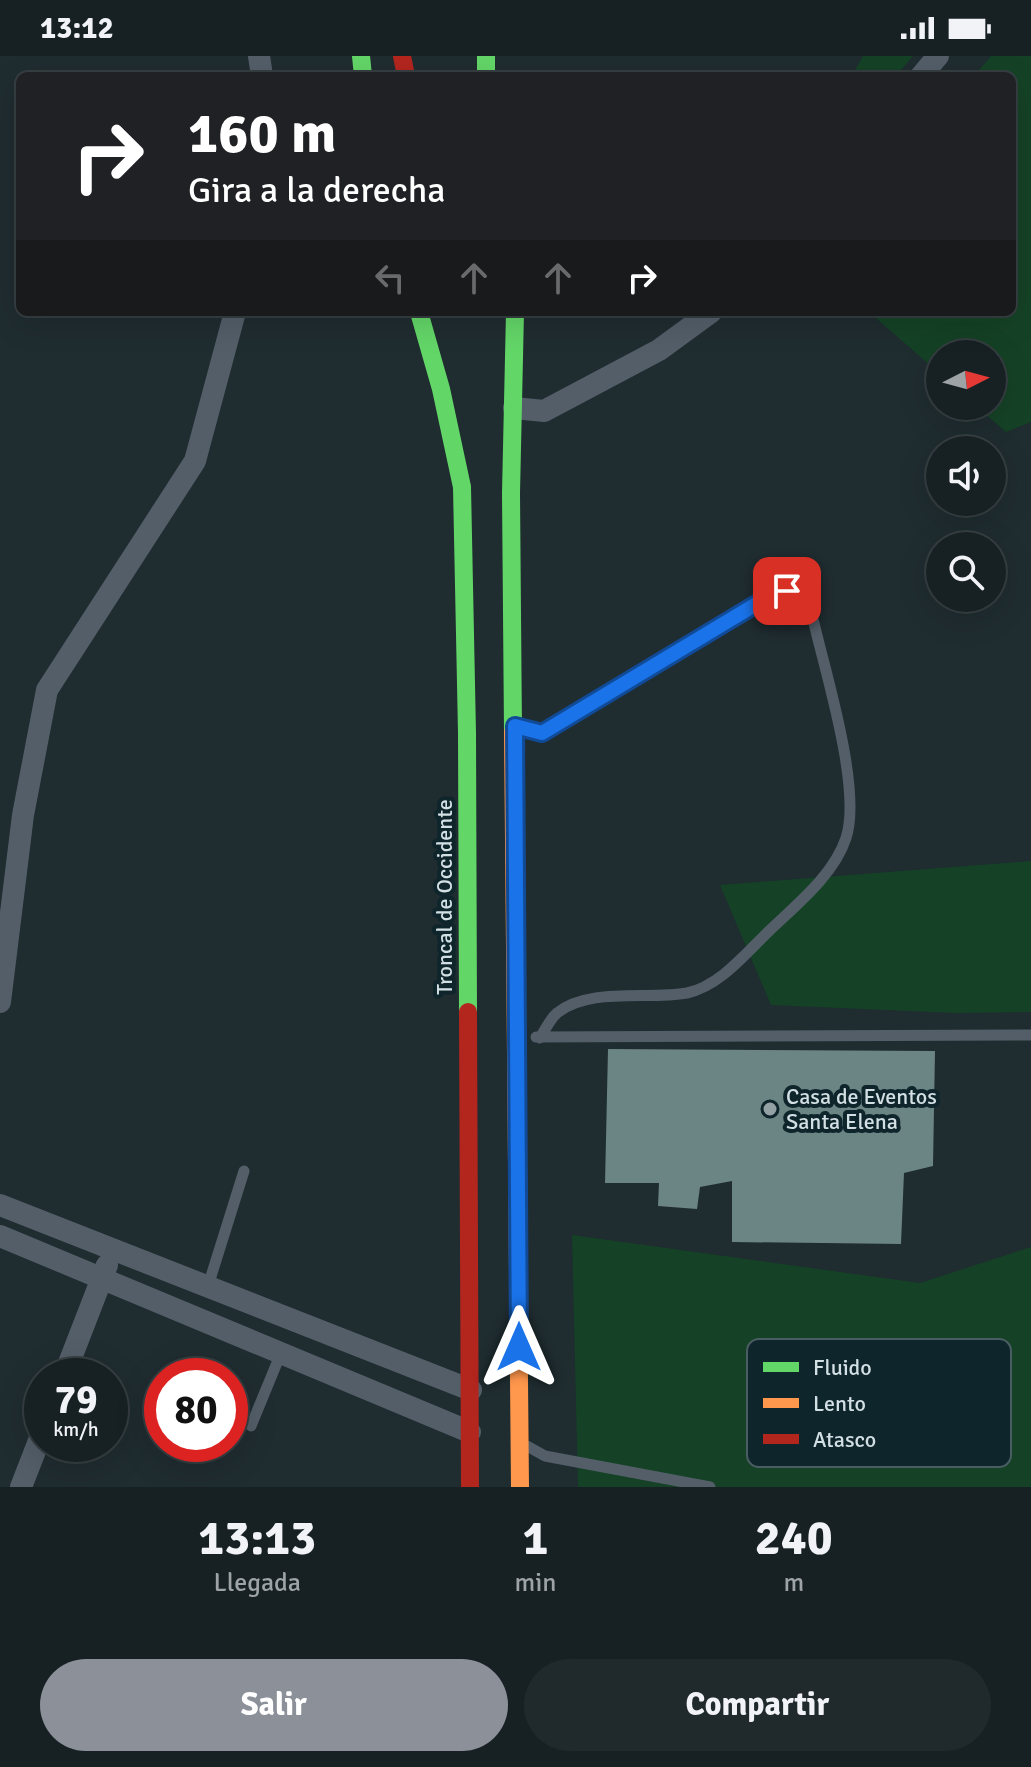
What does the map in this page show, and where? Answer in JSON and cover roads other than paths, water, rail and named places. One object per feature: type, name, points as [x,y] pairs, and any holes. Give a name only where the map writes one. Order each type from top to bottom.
[{"type":"highway","name":"Troncal de Occidente","points":[[420,316],[441,389],[462,487],[467,719],[470,1487]]},
{"type":"highway","points":[[515,316],[505,407],[511,493],[515,726],[520,1487]]},
{"type":"highway","points":[[441,389],[442,327]]},
{"type":"street","points":[[924,72],[938,56]]},
{"type":"street","points":[[0,1002],[23,815],[47,690],[195,461],[234,316]]},
{"type":"street","points":[[505,407],[544,411],[659,350],[706,316]]},
{"type":"street","points":[[0,1205],[471,1390]]},
{"type":"street","points":[[54,1258],[63,1230]]},
{"type":"street","points":[[0,1236],[470,1432]]},
{"type":"street","points":[[71,1358],[113,1249]]},
{"type":"street","points":[[21,1487],[31,1462]]},
{"type":"lane","points":[[515,726],[542,733],[773,594],[787,591],[797,593],[809,605],[850,792],[846,838],[822,879],[724,975],[690,993],[633,998],[598,997],[577,1002],[556,1014],[540,1038]]},
{"type":"lane","points":[[517,1029],[540,1038],[1031,1035]]},
{"type":"lane","points":[[208,1286],[244,1171]]},
{"type":"lane","points":[[251,1426],[281,1353]]},
{"type":"lane","points":[[520,1442],[545,1456],[710,1487]]},
{"type":"place","name":"Casa de Eventos Santa Elena","points":[[770,1109]]}]
